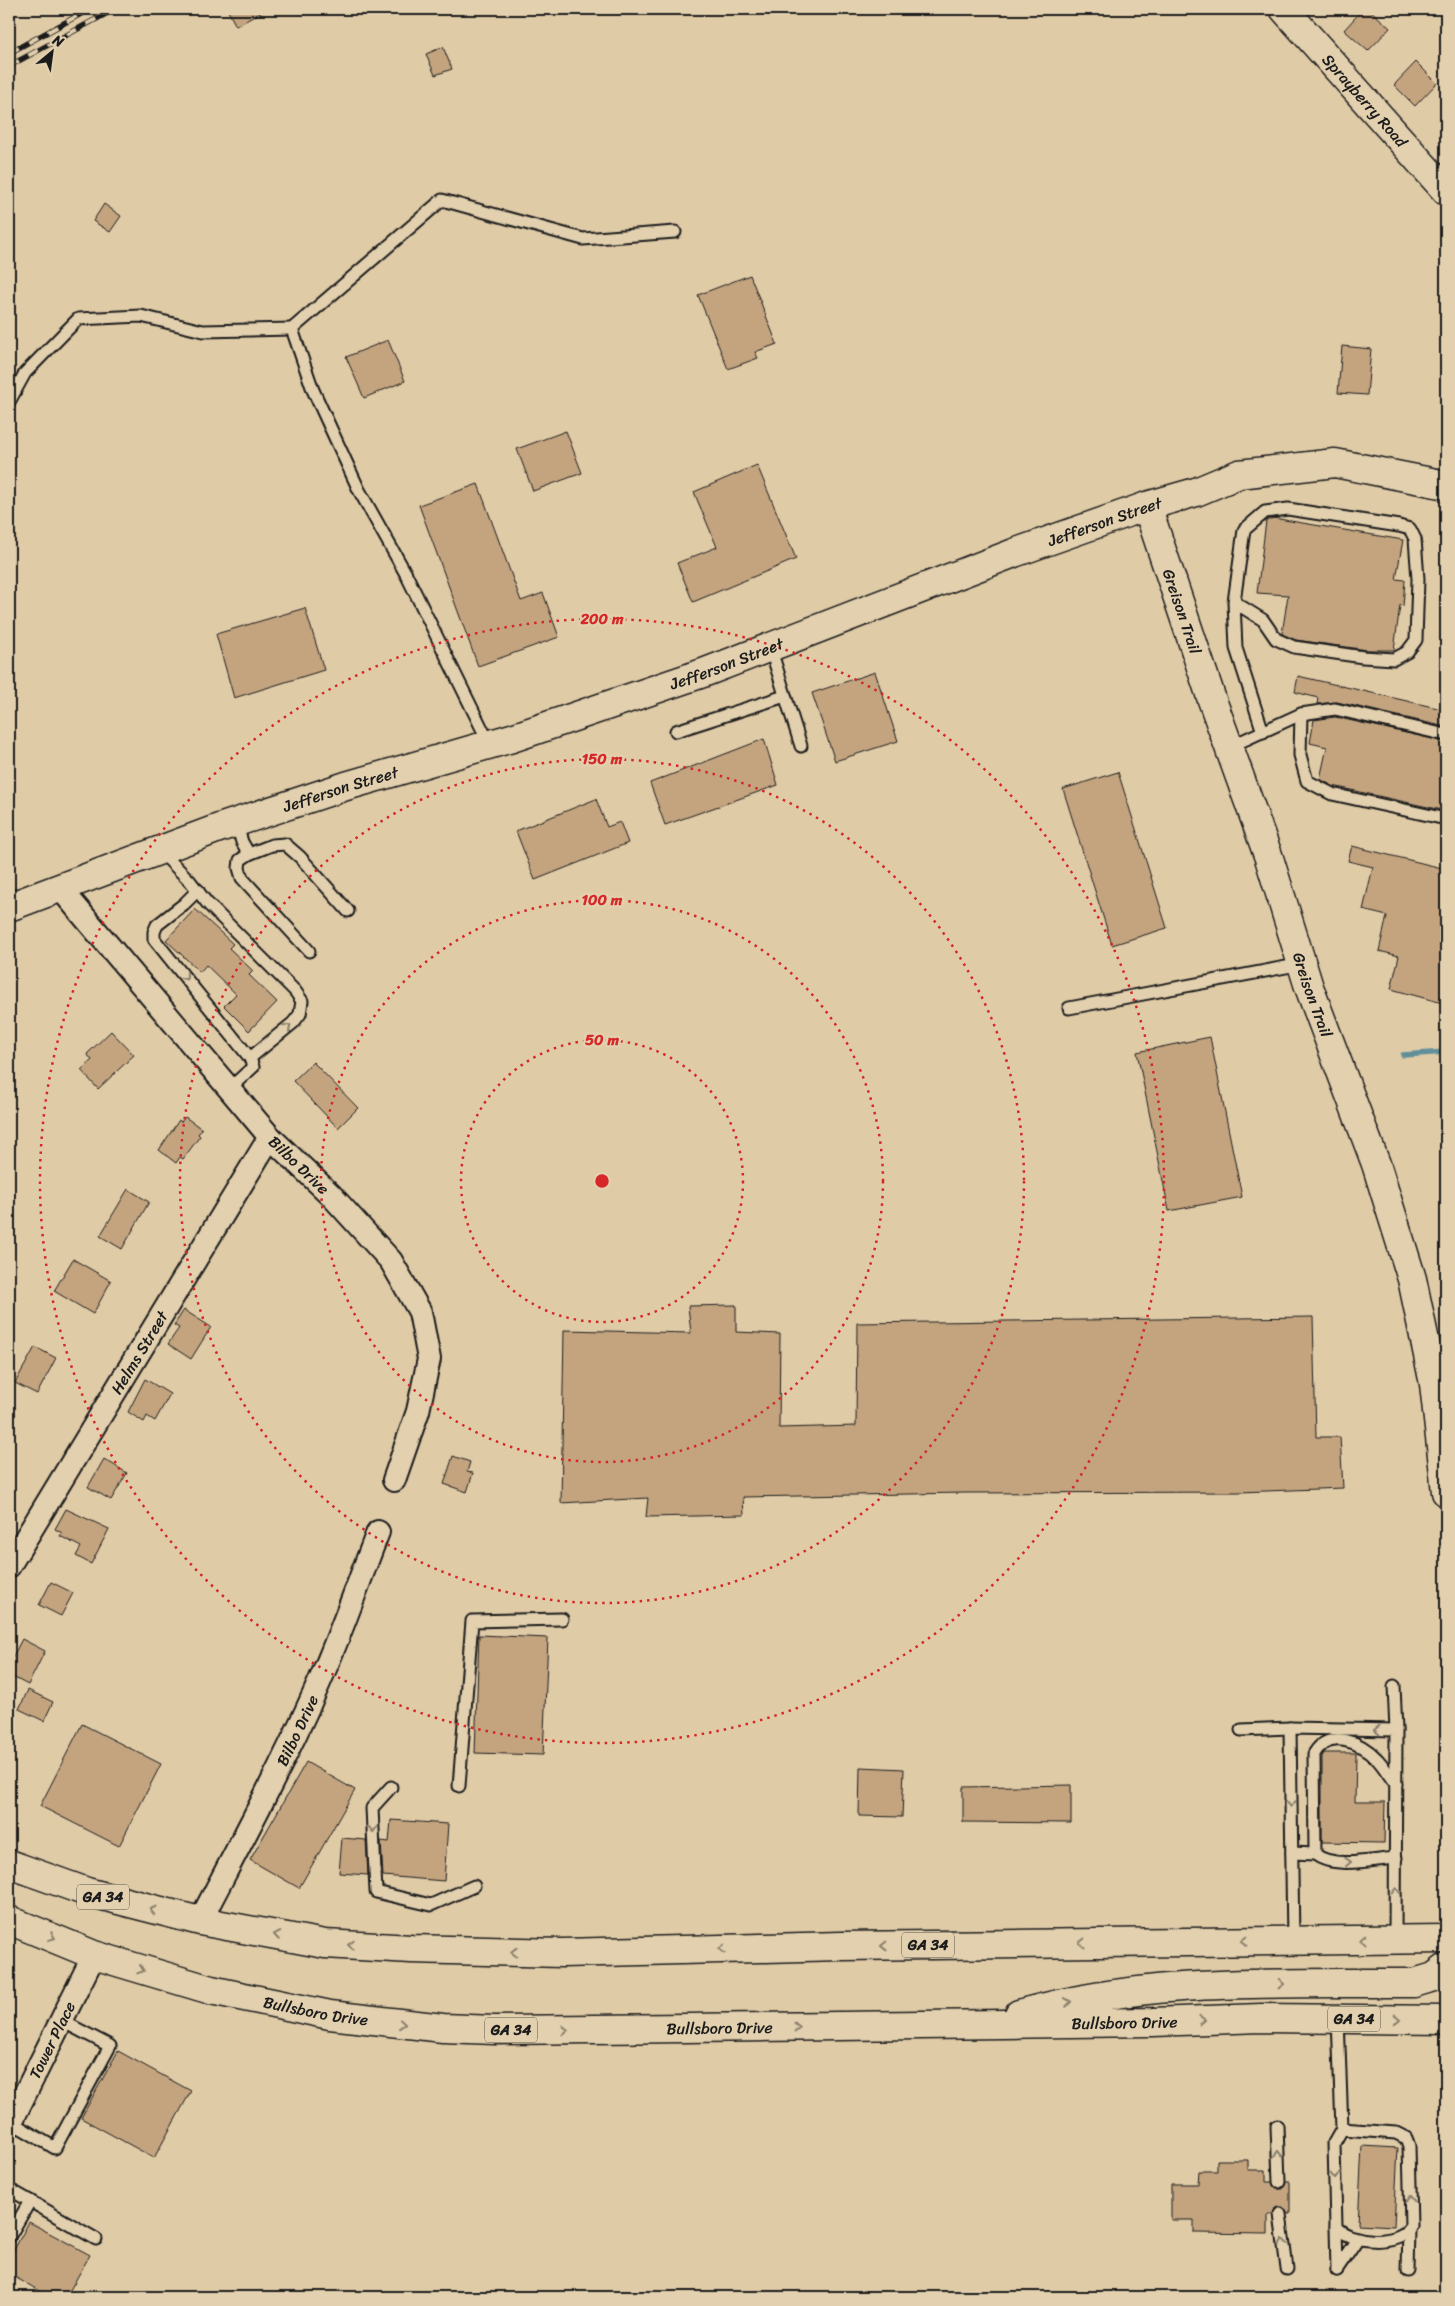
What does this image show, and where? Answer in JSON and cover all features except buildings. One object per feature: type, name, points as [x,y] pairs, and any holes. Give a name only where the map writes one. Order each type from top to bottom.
[{"type":"main road","name":"Sprayberry Road","points":[[1284,9],[1446,191]]},
{"type":"main road","name":"Jefferson Street","points":[[9,907],[236,822],[346,786],[490,745],[703,673],[1014,553],[1147,506],[1196,492],[1239,474],[1335,463],[1446,485]]},
{"type":"main road","name":"Greison Trail","points":[[1147,506],[1269,858],[1302,964],[1376,1164],[1412,1279],[1434,1384],[1446,1492]]},
{"type":"main road","name":"GA 34","points":[[9,1864],[42,1877],[124,1903],[200,1921],[325,1944],[420,1949],[562,1953],[841,1946],[1446,1939]]},
{"type":"main road","name":"Bullsboro Drive","points":[[9,1920],[94,1954],[152,1974],[270,2004],[330,2014],[443,2028],[514,2030],[1153,2022],[1261,2018],[1446,2020]]},
{"type":"main road","points":[[987,2023],[1056,2003],[1189,1985],[1414,1983],[1434,1977],[1446,1968]]},
{"type":"street","name":"Bilbo Drive","points":[[60,888],[270,1137],[331,1195],[391,1261],[420,1312],[429,1359],[418,1410],[394,1480]]},
{"type":"street","name":"Helms Street","points":[[9,1566],[270,1137]]},
{"type":"street","name":"Bilbo Drive","points":[[200,1921],[249,1826],[271,1788],[315,1692],[378,1532]]},
{"type":"street","name":"Tower Place","points":[[10,2124],[94,1954]]},
{"type":"lane","points":[[9,402],[25,373],[78,319],[141,316],[203,331],[292,329],[442,200],[583,239],[675,232]]},
{"type":"lane","points":[[292,329],[313,390],[359,490],[406,574],[490,745]]},
{"type":"lane","points":[[1234,602],[1263,620],[1276,639],[1294,647],[1363,657],[1394,659],[1407,652],[1416,640],[1418,579],[1415,539],[1410,529],[1399,526],[1288,509],[1265,512],[1244,530],[1234,602],[1236,648],[1263,732]]},
{"type":"lane","points":[[770,648],[801,746]]},
{"type":"lane","points":[[676,731],[785,696]]},
{"type":"lane","points":[[1229,747],[1301,714],[1335,709],[1446,735]]},
{"type":"lane","points":[[1301,714],[1300,755],[1308,781],[1332,794],[1446,819]]},
{"type":"lane","points":[[236,822],[242,842],[249,854]]},
{"type":"lane","points":[[309,951],[242,878],[239,868],[240,860],[249,854],[272,845],[285,844],[300,857],[348,911]]},
{"type":"lane","points":[[160,851],[198,890],[207,903],[295,991],[302,1001],[300,1014],[293,1023],[250,1058]]},
{"type":"lane","points":[[198,890],[184,904],[157,925],[154,939],[250,1058],[253,1067],[230,1088]]},
{"type":"lane","points":[[1069,1008],[1302,964]]},
{"type":"lane","points":[[459,1786],[472,1621],[562,1619]]},
{"type":"lane","points":[[1394,1686],[1396,1730],[1396,1940]]},
{"type":"lane","points":[[1241,1730],[1290,1728],[1396,1730]]},
{"type":"lane","points":[[1290,1728],[1293,1941]]},
{"type":"lane","points":[[1315,1854],[1313,1769],[1314,1754],[1318,1746],[1335,1739],[1346,1740],[1359,1746],[1376,1758],[1396,1784]]},
{"type":"lane","points":[[390,1787],[372,1808],[376,1892],[431,1905],[474,1886]]},
{"type":"lane","points":[[1292,1853],[1315,1854],[1322,1860],[1338,1862],[1396,1858]]},
{"type":"lane","points":[[1338,2018],[1342,2129],[1334,2143],[1337,2270],[1358,2239]]},
{"type":"lane","points":[[10,2124],[55,2148],[110,2046],[62,2021]]},
{"type":"lane","points":[[1277,2126],[1279,2182]]},
{"type":"lane","points":[[1342,2129],[1396,2133],[1406,2138],[1409,2146],[1411,2226],[1409,2229],[1408,2271]]},
{"type":"lane","points":[[9,2189],[96,2239]]},
{"type":"lane","points":[[9,2237],[30,2201]]},
{"type":"lane","points":[[1280,2214],[1287,2270]]},
{"type":"lane","points":[[1336,2227],[1342,2234],[1358,2239],[1372,2240],[1394,2238],[1409,2229]]},
{"type":"waterway","points":[[1403,1055],[1446,1052]]},
{"type":"railway","points":[[9,53],[90,9]]},
{"type":"railway","points":[[9,66],[115,9]]}]
